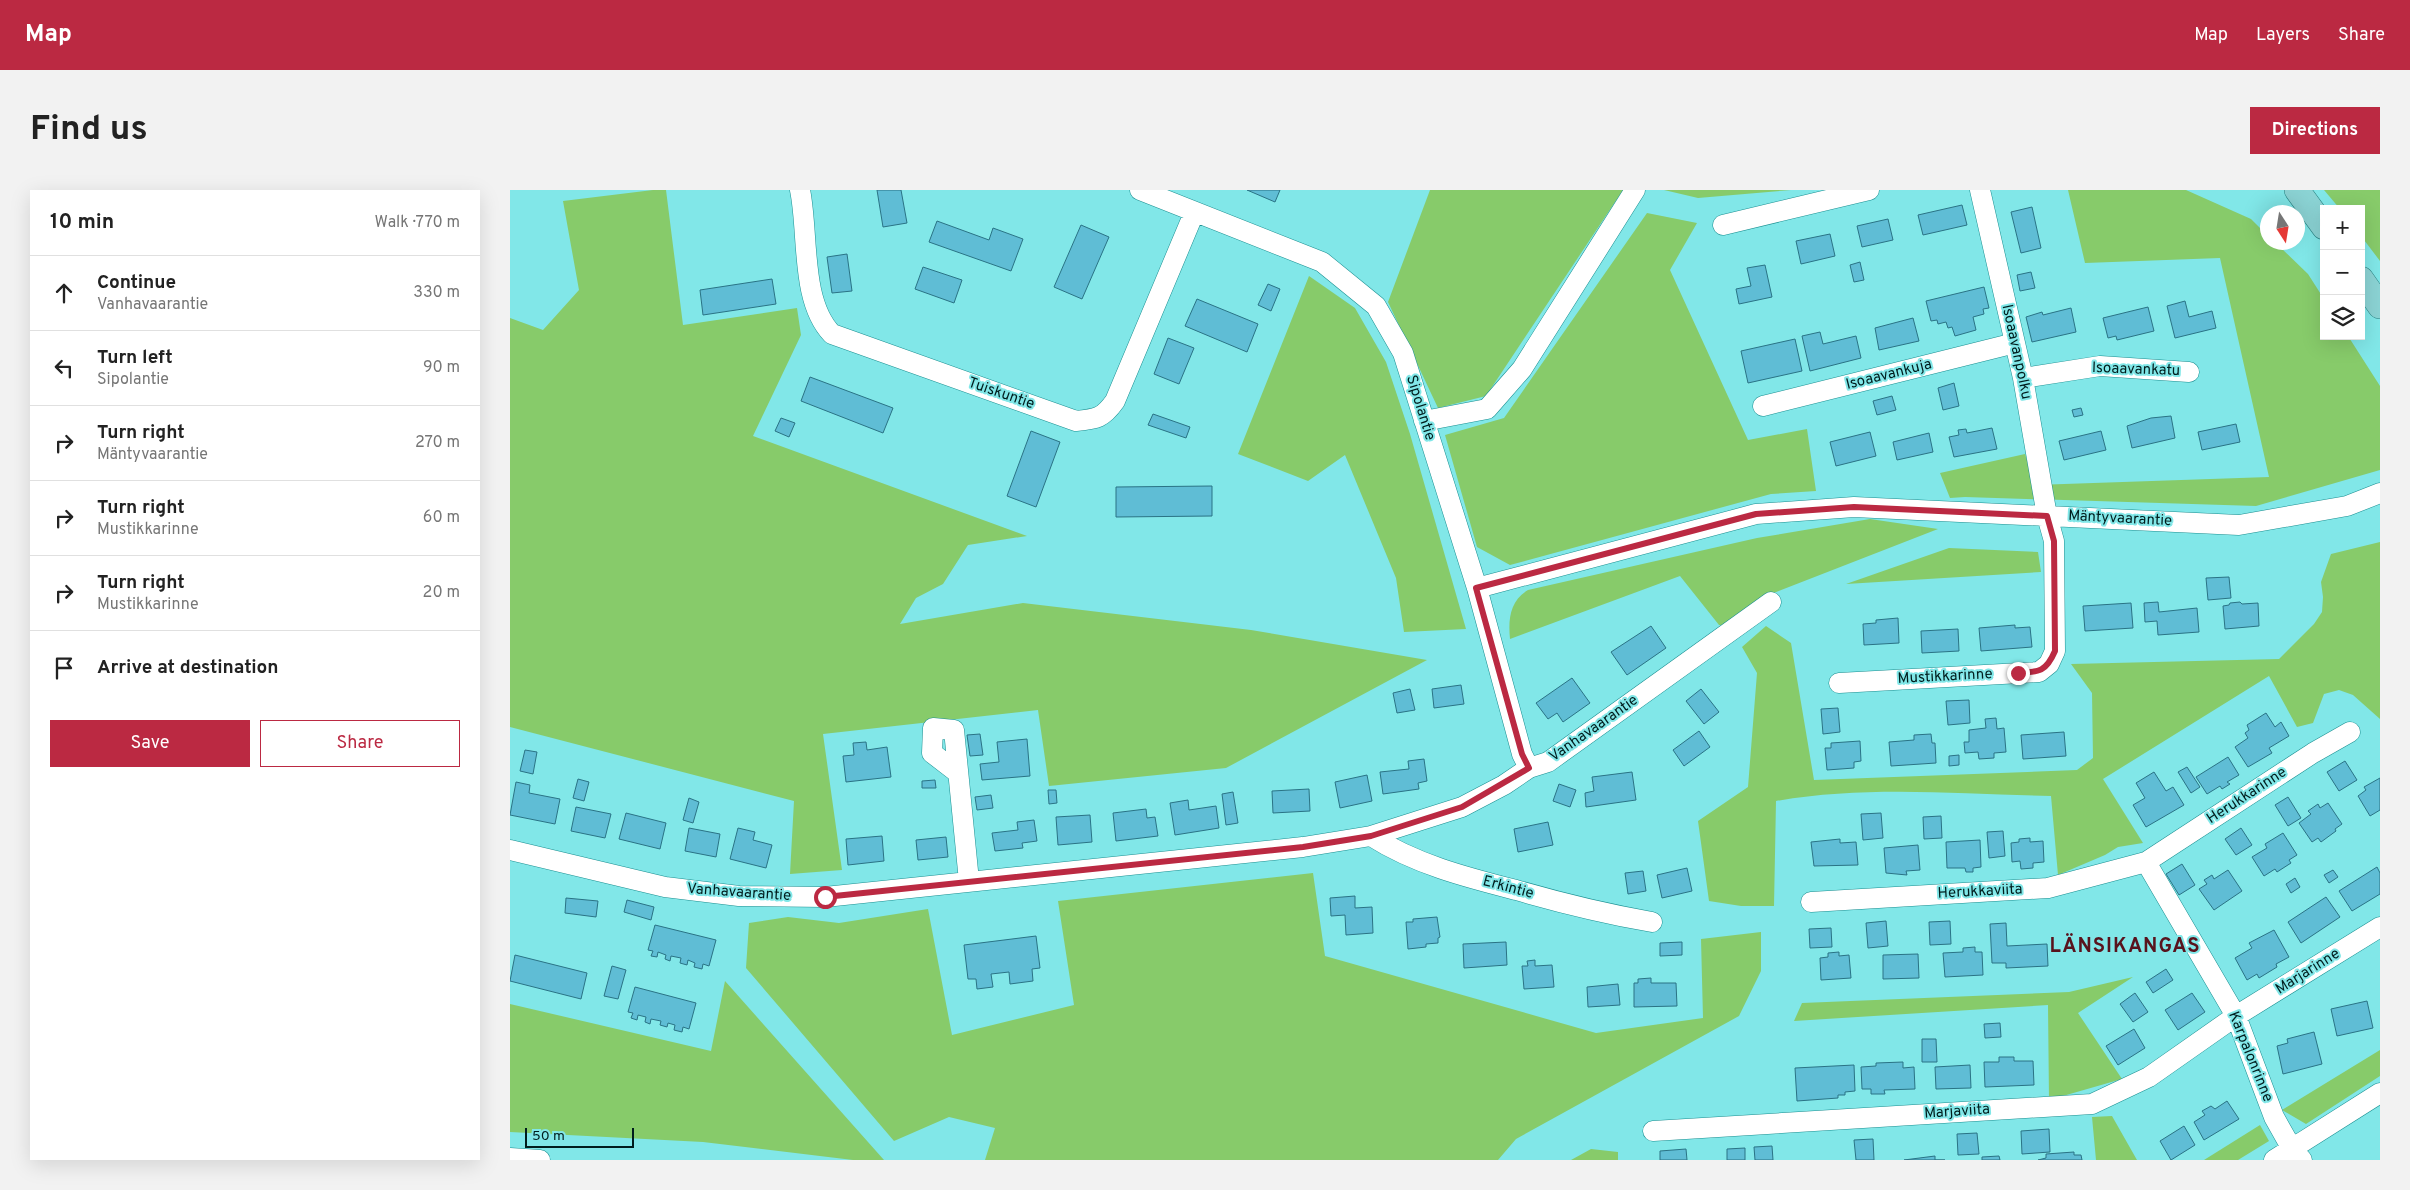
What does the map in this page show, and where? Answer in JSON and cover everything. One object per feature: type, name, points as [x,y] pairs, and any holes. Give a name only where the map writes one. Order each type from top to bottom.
[{"type":"main road","points":[[2298,190],[2320,221]]},
{"type":"main road","points":[[2365,285],[2380,306]]},
{"type":"street","name":"Tuiskuntie","points":[[800,190],[811,291],[822,324],[832,334],[1076,421],[1092,420],[1105,414],[1115,401],[1194,213]]},
{"type":"street","name":"Sipolantie","points":[[1140,190],[1194,213],[1322,262],[1376,306],[1403,354],[1476,588],[1522,754],[1529,768]]},
{"type":"street","points":[[1424,421],[1487,409],[1522,369],[1635,190]]},
{"type":"street","points":[[1723,225],[1869,190]]},
{"type":"street","name":"Isoaavanpolku","points":[[1980,190],[2023,378],[2047,516]]},
{"type":"street","name":"Isoaavankuja","points":[[1763,406],[2014,343]]},
{"type":"street","name":"Isoaavankatu","points":[[2023,378],[2100,366],[2189,372]]},
{"type":"street","name":"Mäntyvaarantie","points":[[1476,588],[1756,514],[1854,507],[2239,525],[2347,506],[2380,493]]},
{"type":"street","name":"Mustikkarinne","points":[[1839,683],[2038,672],[2049,664],[2055,651],[2056,636],[2054,541],[2047,516]]},
{"type":"street","name":"Vanhavaarantie","points":[[510,850],[665,887],[739,896],[825,897],[1303,847],[1371,836],[1462,807],[1529,768],[1548,762],[1771,602]]},
{"type":"street","name":"Herukkarinne","points":[[2146,862],[2313,753],[2350,732]]},
{"type":"street","points":[[958,773],[969,881]]},
{"type":"street","name":"Erkintie","points":[[1371,836],[1396,852],[1440,868],[1600,913],[1652,922]]},
{"type":"street","name":"Herukkaviita","points":[[1811,902],[2048,888],[2146,862]]},
{"type":"street","name":"Karpalonrinne","points":[[2146,862],[2236,1016],[2274,1117],[2297,1154]]},
{"type":"street","name":"Marjarinne","points":[[2236,1016],[2380,927]]},
{"type":"street","name":"Marjaviita","points":[[1653,1132],[2092,1104],[2149,1077],[2236,1016]]},
{"type":"street","points":[[2274,1160],[2297,1154],[2380,1093]]},
{"type":"street","points":[[510,1158],[540,1160]]},
{"type":"green space","points":[[666,190],[683,325],[797,308],[801,335],[753,436],[1027,536],[968,545],[943,584],[916,598],[900,624],[1023,603],[1251,630],[1427,660],[1226,768],[1049,786],[1038,710],[823,734],[842,870],[790,874],[794,801],[510,727],[510,318],[543,330],[579,290],[563,201]]},
{"type":"green space","points":[[1430,190],[1623,190],[1486,396],[1438,408],[1388,302]]},
{"type":"green space","points":[[1664,190],[1791,190],[1698,198]]},
{"type":"green space","points":[[2068,190],[2186,190],[2251,219],[2260,228],[2260,250],[2283,250],[2308,274],[2320,293],[2320,340],[2351,340],[2380,386],[2380,470],[2256,506],[1950,498],[1940,473],[2025,454],[2035,485],[2269,477],[2220,258],[2085,263]]},
{"type":"green space","points":[[2324,190],[2380,190],[2380,261],[2365,241],[2365,205],[2337,205]]},
{"type":"green space","points":[[1647,213],[1697,223],[1670,270],[1748,440],[1807,429],[1816,491],[1771,494],[1510,565],[1477,547],[1445,435],[1504,418]]},
{"type":"green space","points":[[1309,276],[1355,308],[1386,362],[1410,434],[1466,629],[1404,632],[1396,578],[1345,455],[1308,481],[1238,454]]},
{"type":"green space","points":[[1870,519],[1938,529],[1758,599],[1728,625],[1719,625],[1680,576],[1510,639],[1509,624],[1511,611],[1517,599],[1528,590],[1757,538]]},
{"type":"green space","points":[[2380,542],[2380,719],[2353,695],[2339,690],[2324,694],[2313,723],[2297,727],[2269,676],[2103,779],[2143,843],[2118,847],[2105,855],[2058,875],[2051,796],[1948,792],[1878,792],[1810,796],[1776,801],[1774,906],[1741,906],[1709,901],[1698,821],[1748,787],[1757,673],[1742,647],[1766,626],[1791,643],[1814,780],[2077,770],[2093,758],[2092,693],[2071,664],[2279,659],[2314,624],[2322,612],[2321,582],[2331,554]]},
{"type":"green space","points":[[1949,548],[2038,552],[2041,572],[1846,584]]},
{"type":"green space","points":[[1313,873],[1325,956],[1596,1033],[1703,1018],[1701,939],[1761,932],[1761,971],[1739,1016],[1516,1139],[1498,1160],[985,1160],[995,1128],[949,1117],[894,1141],[746,968],[749,923],[788,917],[839,923],[928,909],[952,1035],[1074,1005],[1058,901]]},
{"type":"green space","points":[[2133,977],[2078,1013],[2122,1079],[2049,1100],[2048,1005],[1794,1021],[1802,1003],[2069,992]]},
{"type":"green space","points":[[725,981],[884,1160],[853,1160],[703,1142],[510,1132],[510,1004],[711,1051]]},
{"type":"green space","points":[[2380,1050],[2380,1076],[2306,1124],[2282,1110]]},
{"type":"green space","points":[[2112,1116],[2137,1160],[2096,1160],[2092,1117]]},
{"type":"green space","points":[[2260,1125],[2269,1141],[2238,1160],[2204,1160]]},
{"type":"green space","points":[[1591,1149],[1618,1152],[1618,1160],[1571,1160]]},
{"type":"building","points":[[877,190],[901,190],[907,223],[883,227]]},
{"type":"building","points":[[1247,190],[1280,190],[1275,202]]},
{"type":"building","points":[[1962,205],[1967,225],[1923,235],[1918,215]]},
{"type":"building","points":[[2032,207],[2041,248],[2021,253],[2011,212]]},
{"type":"building","points":[[1888,219],[1893,240],[1862,247],[1857,226]]},
{"type":"building","points":[[937,221],[989,240],[993,228],[1023,239],[1011,271],[929,242]]},
{"type":"building","points":[[1081,225],[1109,237],[1082,299],[1054,287]]},
{"type":"building","points":[[1830,234],[1835,256],[1801,264],[1796,241]]},
{"type":"building","points":[[847,254],[852,291],[832,293],[827,257]]},
{"type":"building","points":[[1860,262],[1864,280],[1854,282],[1850,265]]},
{"type":"building","points":[[1765,265],[1772,297],[1739,304],[1736,289],[1751,286],[1747,268]]},
{"type":"building","points":[[923,267],[962,280],[954,303],[915,289]]},
{"type":"building","points":[[2031,272],[2035,288],[2020,291],[2017,275]]},
{"type":"building","points":[[772,279],[776,304],[703,315],[700,290]]},
{"type":"building","points":[[1268,284],[1280,289],[1271,311],[1258,305]]},
{"type":"building","points":[[1984,287],[1989,308],[1983,309],[1984,314],[1973,317],[1976,330],[1955,336],[1952,327],[1948,328],[1946,322],[1938,324],[1937,320],[1931,321],[1926,301]]},
{"type":"building","points":[[1197,299],[1258,324],[1247,352],[1185,326]]},
{"type":"building","points":[[2185,301],[2189,317],[2212,311],[2216,328],[2175,338],[2167,306]]},
{"type":"building","points":[[2148,307],[2154,331],[2117,340],[2116,336],[2108,338],[2103,318]]},
{"type":"building","points":[[2071,308],[2076,332],[2032,342],[2026,317],[2042,312],[2043,315]]},
{"type":"building","points":[[1913,318],[1919,341],[1879,350],[1875,328]]},
{"type":"building","points":[[1820,332],[1823,344],[1856,336],[1861,358],[1810,371],[1802,336]]},
{"type":"building","points":[[1168,338],[1194,348],[1179,384],[1154,374]]},
{"type":"building","points":[[1795,339],[1802,371],[1748,383],[1741,351]]},
{"type":"building","points":[[810,377],[893,408],[883,433],[801,401]]},
{"type":"building","points":[[1954,383],[1959,406],[1943,410],[1938,388]]},
{"type":"building","points":[[1892,396],[1896,410],[1877,415],[1873,401]]},
{"type":"building","points":[[2081,408],[2083,415],[2074,417],[2072,410]]},
{"type":"building","points":[[1153,414],[1190,427],[1186,438],[1148,425]]},
{"type":"building","points":[[2171,416],[2175,438],[2132,448],[2127,426],[2151,418]]},
{"type":"building","points":[[781,418],[795,423],[789,437],[775,431]]},
{"type":"building","points":[[2236,424],[2240,442],[2202,450],[2198,432]]},
{"type":"building","points":[[1992,428],[1997,449],[1954,457],[1949,437],[1959,435],[1958,430],[1966,429],[1967,433]]},
{"type":"building","points":[[1031,431],[1060,442],[1036,507],[1007,496]]},
{"type":"building","points":[[2101,431],[2106,450],[2064,460],[2059,441]]},
{"type":"building","points":[[1870,432],[1876,456],[1836,466],[1830,442]]},
{"type":"building","points":[[1929,433],[1933,452],[1897,460],[1893,442]]},
{"type":"building","points":[[1212,486],[1212,516],[1116,517],[1116,487]]},
{"type":"building","points":[[2229,577],[2231,598],[2208,600],[2206,578]]},
{"type":"building","points":[[2158,602],[2159,612],[2197,608],[2199,632],[2158,635],[2157,621],[2145,622],[2144,603]]},
{"type":"building","points":[[2240,602],[2242,604],[2258,603],[2259,626],[2225,629],[2223,606]]},
{"type":"building","points":[[2131,603],[2133,628],[2085,631],[2083,606]]},
{"type":"building","points":[[1898,618],[1899,643],[1864,645],[1863,624],[1876,623],[1876,620]]},
{"type":"building","points":[[2015,625],[2015,628],[2030,627],[2032,647],[1981,651],[1979,628]]},
{"type":"building","points":[[1651,626],[1666,648],[1627,675],[1611,652]]},
{"type":"building","points":[[1958,629],[1959,651],[1922,653],[1921,631]]},
{"type":"building","points":[[1572,678],[1590,703],[1563,722],[1557,713],[1548,719],[1536,703]]},
{"type":"building","points":[[1461,685],[1464,704],[1434,708],[1432,689]]},
{"type":"building","points":[[1410,689],[1415,710],[1397,713],[1393,693]]},
{"type":"building","points":[[1701,689],[1719,712],[1704,724],[1686,701]]},
{"type":"building","points":[[1969,700],[1970,723],[1948,725],[1946,701]]},
{"type":"building","points":[[1838,708],[1840,732],[1823,734],[1821,709]]},
{"type":"building","points":[[2266,713],[2275,727],[2281,722],[2289,736],[2269,748],[2272,753],[2248,767],[2235,747],[2248,738],[2245,733],[2249,730],[2247,725]]},
{"type":"building","points":[[1996,718],[1997,729],[2004,728],[2006,752],[1994,753],[1994,758],[1979,759],[1978,752],[1965,753],[1964,742],[1969,742],[1969,730],[1986,728],[1985,719]]},
{"type":"building","points":[[1699,731],[1710,747],[1684,766],[1673,750]]},
{"type":"building","points":[[2064,732],[2066,756],[2023,759],[2021,735]]},
{"type":"building","points":[[980,734],[983,755],[970,756],[967,735]]},
{"type":"building","points":[[1931,734],[1932,743],[1935,743],[1936,763],[1891,766],[1889,742],[1914,740],[1914,735]]},
{"type":"building","points":[[1027,739],[1030,776],[982,780],[980,764],[999,762],[997,742]]},
{"type":"building","points":[[1860,741],[1861,761],[1854,762],[1854,768],[1827,770],[1825,748],[1831,748],[1831,743]]},
{"type":"building","points":[[866,742],[867,750],[887,747],[891,777],[846,782],[843,756],[854,755],[853,743]]},
{"type":"building","points":[[525,750],[537,752],[533,774],[520,771]]},
{"type":"building","points":[[1959,755],[1959,765],[1949,766],[1949,756]]},
{"type":"building","points":[[2228,757],[2239,775],[2227,782],[2230,784],[2222,789],[2220,786],[2207,794],[2196,777]]},
{"type":"building","points":[[1424,759],[1427,781],[1418,783],[1419,789],[1383,794],[1380,772],[1409,769],[1408,761]]},
{"type":"building","points":[[2345,761],[2357,780],[2339,791],[2327,772]]},
{"type":"building","points":[[2187,767],[2200,787],[2191,793],[2178,772]]},
{"type":"building","points":[[1632,772],[1636,800],[1586,807],[1585,793],[1594,791],[1592,777]]},
{"type":"building","points":[[2154,772],[2166,791],[2173,787],[2184,805],[2146,827],[2133,805],[2145,798],[2136,783]]},
{"type":"building","points":[[1367,775],[1372,801],[1340,808],[1335,782]]},
{"type":"building","points":[[2380,778],[2380,810],[2370,816],[2358,796],[2366,790],[2364,787]]},
{"type":"building","points":[[578,779],[589,782],[584,801],[573,798]]},
{"type":"building","points":[[935,780],[936,788],[922,788],[922,781]]},
{"type":"building","points":[[516,782],[530,785],[529,793],[560,799],[555,824],[510,815]]},
{"type":"building","points":[[1559,784],[1576,790],[1570,807],[1553,801]]},
{"type":"building","points":[[1309,789],[1310,811],[1273,813],[1272,791]]},
{"type":"building","points":[[1048,790],[1056,790],[1057,803],[1049,804]]},
{"type":"building","points":[[1233,792],[1238,823],[1226,825],[1222,794]]},
{"type":"building","points":[[991,795],[993,808],[977,810],[975,797]]},
{"type":"building","points":[[2288,797],[2301,818],[2288,826],[2275,805]]},
{"type":"building","points":[[689,798],[699,802],[693,823],[683,820]]},
{"type":"building","points":[[1188,800],[1189,810],[1216,806],[1219,828],[1175,835],[1170,803]]},
{"type":"building","points":[[2328,803],[2342,824],[2321,842],[2318,838],[2312,842],[2299,823],[2311,814],[2308,811],[2318,804],[2320,808]]},
{"type":"building","points":[[576,807],[611,814],[605,838],[571,831]]},
{"type":"building","points":[[1146,809],[1147,818],[1155,817],[1158,836],[1116,841],[1113,813]]},
{"type":"building","points":[[626,813],[666,823],[660,849],[619,839]]},
{"type":"building","points":[[1881,813],[1883,838],[1863,840],[1861,814]]},
{"type":"building","points":[[1090,815],[1092,842],[1058,845],[1056,817]]},
{"type":"building","points":[[1941,816],[1942,838],[1924,839],[1923,817]]},
{"type":"building","points":[[1034,820],[1037,841],[1022,843],[1023,848],[995,851],[992,833],[1018,830],[1017,822]]},
{"type":"building","points":[[1548,822],[1553,845],[1518,852],[1514,829]]},
{"type":"building","points":[[689,828],[720,834],[716,857],[685,851]]},
{"type":"building","points":[[738,828],[755,832],[753,840],[772,845],[766,868],[730,859]]},
{"type":"building","points":[[2241,828],[2252,845],[2236,855],[2225,839]]},
{"type":"building","points":[[2003,831],[2005,856],[1989,858],[1987,832]]},
{"type":"building","points":[[2283,833],[2297,855],[2289,860],[2291,863],[2277,872],[2275,869],[2264,876],[2252,857],[2267,848],[2265,844]]},
{"type":"building","points":[[882,836],[884,861],[848,865],[846,839]]},
{"type":"building","points":[[946,837],[948,857],[918,860],[916,840]]},
{"type":"building","points":[[2030,838],[2030,842],[2043,841],[2044,862],[2033,863],[2033,868],[2021,869],[2020,861],[2012,862],[2011,843],[2019,842],[2019,839]]},
{"type":"building","points":[[1840,839],[1840,843],[1856,842],[1858,865],[1814,866],[1811,842]]},
{"type":"building","points":[[1980,840],[1981,867],[1973,868],[1973,872],[1966,872],[1965,868],[1947,868],[1946,842]]},
{"type":"building","points":[[1918,845],[1920,870],[1906,871],[1907,875],[1886,873],[1884,848]]},
{"type":"building","points":[[2182,864],[2195,885],[2179,895],[2166,874]]},
{"type":"building","points":[[2377,867],[2380,873],[2380,894],[2352,911],[2339,891]]},
{"type":"building","points":[[1687,868],[1692,891],[1662,898],[1657,875]]},
{"type":"building","points":[[2228,870],[2242,891],[2214,910],[2199,889],[2207,884],[2204,880],[2212,875],[2214,879]]},
{"type":"building","points":[[2333,870],[2338,877],[2329,883],[2324,875]]},
{"type":"building","points":[[1643,871],[1646,891],[1628,894],[1625,873]]},
{"type":"building","points":[[2295,878],[2300,887],[2291,893],[2286,884]]},
{"type":"building","points":[[1355,896],[1355,908],[1372,907],[1373,933],[1346,935],[1345,915],[1331,916],[1330,898]]},
{"type":"building","points":[[2326,897],[2340,917],[2301,943],[2288,922]]},
{"type":"building","points":[[566,898],[598,901],[596,917],[565,913]]},
{"type":"building","points":[[627,900],[654,907],[651,920],[624,912]]},
{"type":"building","points":[[1437,917],[1440,937],[1438,938],[1438,943],[1426,944],[1426,947],[1408,949],[1406,922],[1413,922],[1413,919]]},
{"type":"building","points":[[1886,921],[1888,946],[1868,948],[1866,923]]},
{"type":"building","points":[[1950,921],[1951,944],[1930,945],[1929,922]]},
{"type":"building","points":[[2006,923],[2007,946],[2047,944],[2048,966],[2006,968],[2006,963],[1992,963],[1990,924]]},
{"type":"building","points":[[655,925],[716,940],[709,966],[703,964],[702,969],[694,967],[695,963],[688,960],[687,965],[680,963],[681,958],[671,956],[670,961],[665,959],[666,955],[658,952],[657,957],[651,956],[653,951],[648,950]]},
{"type":"building","points":[[1831,928],[1832,947],[1810,948],[1809,929]]},
{"type":"building","points":[[2274,930],[2289,957],[2276,964],[2277,967],[2259,978],[2257,974],[2247,980],[2235,958],[2252,948],[2249,943]]},
{"type":"building","points":[[1036,936],[1040,968],[1032,969],[1033,981],[1010,984],[1009,972],[991,974],[993,987],[977,989],[976,979],[968,979],[964,945]]},
{"type":"building","points":[[1506,942],[1507,965],[1464,968],[1463,944]]},
{"type":"building","points":[[1682,942],[1682,955],[1660,956],[1660,943]]},
{"type":"building","points":[[1975,947],[1975,952],[1982,952],[1983,975],[1945,977],[1943,953],[1963,952],[1963,948]]},
{"type":"building","points":[[1839,952],[1839,956],[1849,955],[1851,978],[1821,980],[1820,958],[1828,957],[1828,953]]},
{"type":"building","points":[[1918,954],[1919,978],[1883,979],[1883,955]]},
{"type":"building","points":[[515,955],[587,973],[581,999],[510,981]]},
{"type":"building","points":[[1535,960],[1535,966],[1552,965],[1554,987],[1524,989],[1522,966],[1528,966],[1527,961]]},
{"type":"building","points":[[612,966],[626,970],[618,999],[604,996]]},
{"type":"building","points":[[2166,969],[2173,980],[2153,993],[2146,982]]},
{"type":"building","points":[[1651,978],[1651,983],[1676,983],[1677,1006],[1634,1007],[1634,983],[1638,983],[1638,979]]},
{"type":"building","points":[[1618,984],[1620,1005],[1588,1007],[1587,987]]},
{"type":"building","points":[[635,987],[696,1003],[689,1029],[683,1027],[682,1032],[674,1030],[675,1025],[668,1023],[667,1027],[660,1025],[661,1021],[651,1019],[650,1024],[645,1022],[646,1017],[638,1015],[637,1020],[631,1018],[633,1013],[628,1012]]},
{"type":"building","points":[[2135,993],[2148,1012],[2133,1022],[2120,1004]]},
{"type":"building","points":[[2192,993],[2205,1012],[2178,1030],[2165,1010]]},
{"type":"building","points":[[2367,1001],[2373,1028],[2337,1036],[2331,1009]]},
{"type":"building","points":[[2000,1023],[2001,1037],[1985,1038],[1984,1024]]},
{"type":"building","points":[[2134,1029],[2145,1048],[2118,1065],[2106,1046]]},
{"type":"building","points":[[2314,1032],[2322,1064],[2283,1074],[2277,1046],[2288,1043],[2287,1039]]},
{"type":"building","points":[[1922,1039],[1936,1039],[1937,1062],[1922,1062]]},
{"type":"building","points":[[1999,1057],[2014,1057],[2014,1061],[2033,1061],[2034,1085],[1985,1087],[1984,1062],[1999,1062]]},
{"type":"building","points":[[1903,1062],[1903,1068],[1914,1067],[1915,1089],[1884,1090],[1885,1094],[1871,1094],[1871,1089],[1862,1089],[1861,1067],[1876,1066],[1876,1063]]},
{"type":"building","points":[[1854,1065],[1855,1091],[1845,1092],[1845,1095],[1838,1095],[1838,1098],[1797,1101],[1795,1068]]},
{"type":"building","points":[[1970,1065],[1971,1088],[1936,1089],[1935,1067]]},
{"type":"building","points":[[2227,1101],[2239,1119],[2204,1140],[2194,1122],[2205,1115],[2202,1111],[2211,1106],[2215,1109]]},
{"type":"building","points":[[2184,1126],[2195,1145],[2171,1160],[2160,1141]]},
{"type":"building","points":[[2049,1129],[2050,1152],[2022,1154],[2021,1131]]},
{"type":"building","points":[[1977,1133],[1979,1154],[1958,1155],[1957,1134]]},
{"type":"building","points":[[1873,1139],[1874,1160],[1856,1160],[1854,1140]]},
{"type":"building","points":[[1772,1146],[1773,1160],[1755,1160],[1754,1147]]},
{"type":"building","points":[[1745,1148],[1745,1160],[1727,1160],[1727,1149]]},
{"type":"building","points":[[1686,1149],[1687,1160],[1660,1160],[1660,1151]]},
{"type":"building","points":[[2074,1152],[2074,1155],[2081,1155],[2082,1160],[2038,1160],[2046,1158],[2046,1154]]},
{"type":"building","points":[[1935,1156],[1935,1160],[1904,1160]]},
{"type":"building","points":[[1999,1156],[2000,1160],[1982,1160],[1982,1157]]},
{"type":"district","name":"LÄNSIKANGAS","points":[[2125,947]]},
{"type":"route","points":[[825,897],[1303,847],[1371,836],[1462,807],[1504,785],[1529,768],[1522,754],[1476,588],[1756,514],[1854,507],[2047,516],[2054,541],[2055,651],[2049,664],[2038,672],[2018,673]]}]
